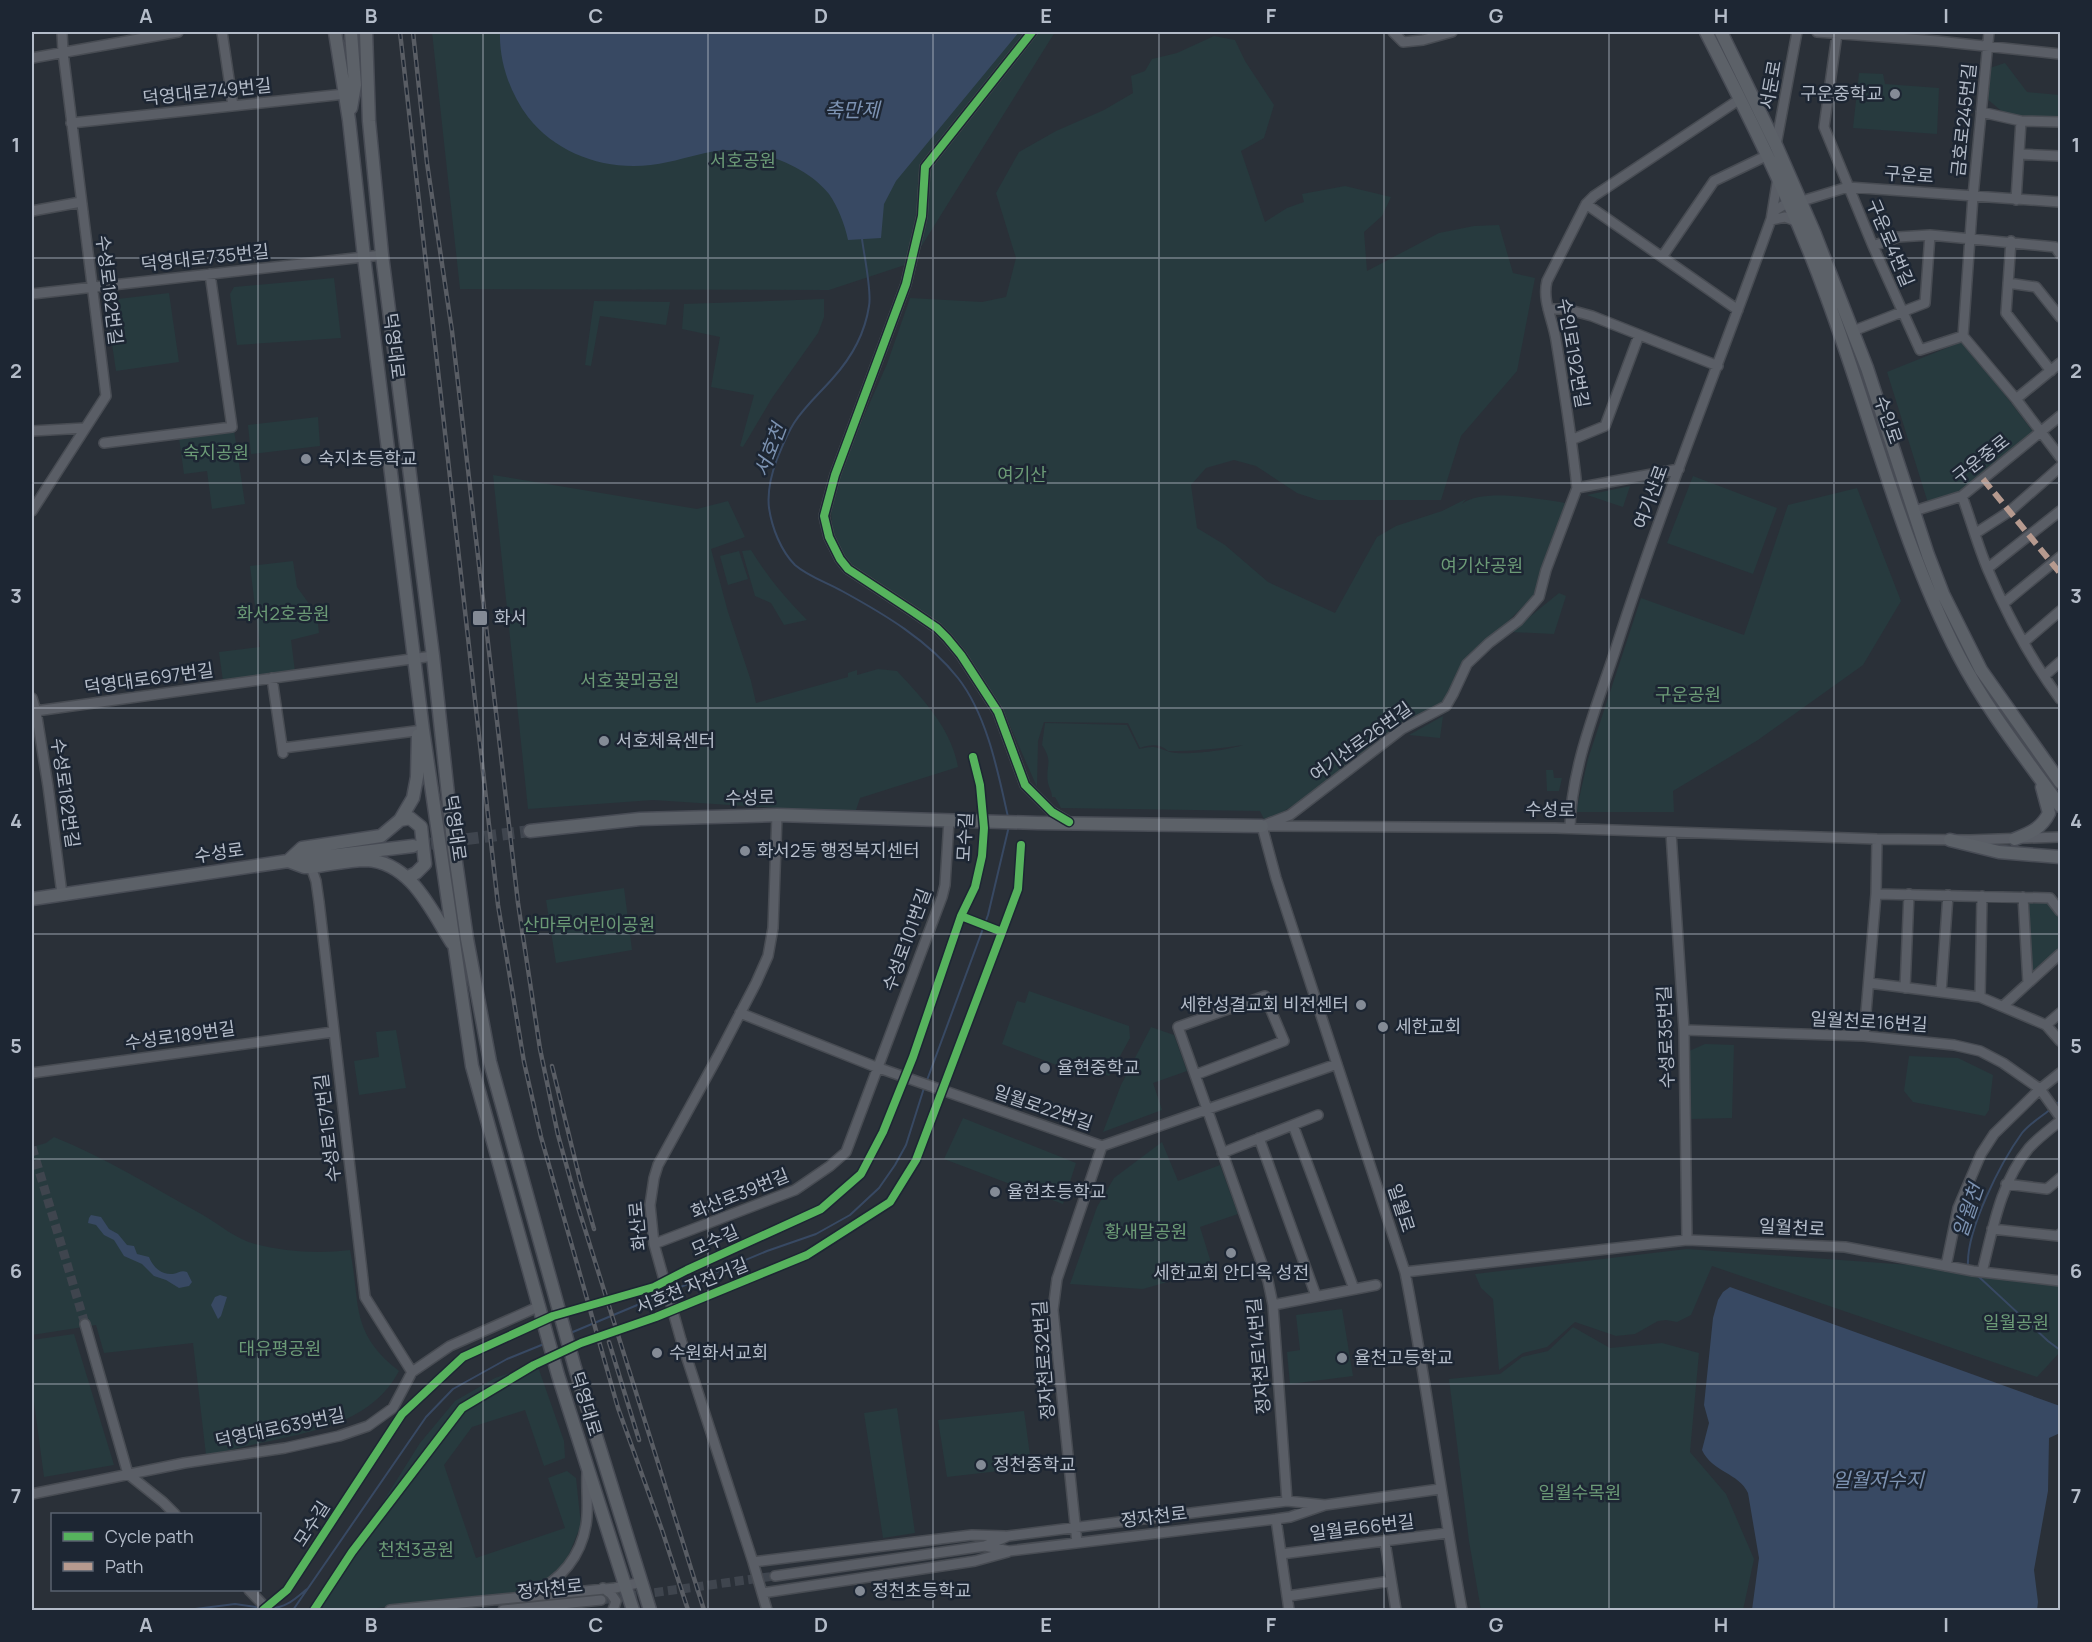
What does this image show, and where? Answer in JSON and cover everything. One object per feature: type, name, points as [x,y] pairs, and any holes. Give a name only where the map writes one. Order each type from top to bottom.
[{"type":"main road","name":"덕영대로","points":[[335,32],[349,120],[421,713],[421,731],[472,1066],[558,1375],[633,1611]]},
{"type":"main road","points":[[349,120],[355,85],[351,32]]},
{"type":"main road","name":"덕영대로","points":[[366,32],[369,121],[382,255],[433,656],[454,852],[467,939],[490,1062],[575,1368],[642,1582],[648,1610]]},
{"type":"main road","name":"수인로","points":[[1706,32],[1778,176],[1795,201],[1798,222],[1827,296],[1909,539],[1931,597],[1982,698],[2061,806]]},
{"type":"main road","name":"수인로","points":[[1721,32],[1776,145],[1795,201],[1853,331],[1939,584],[1963,637],[1981,670],[2061,782]]},
{"type":"main road","points":[[355,85],[369,121]]},
{"type":"main road","points":[[421,731],[413,798],[408,810],[400,820],[381,836],[302,849],[288,861],[304,867],[364,860],[380,862],[408,877],[455,948]]},
{"type":"main road","points":[[2015,839],[2037,830],[2044,824],[2049,813],[2037,774]]},
{"type":"main road","name":"수성로","points":[[530,831],[640,819],[777,815],[1038,823],[1262,826]]},
{"type":"main road","points":[[400,820],[411,818],[421,827],[425,864],[408,877]]},
{"type":"main road","points":[[1950,840],[2000,852],[2061,857]]},
{"type":"main road","name":"수성로","points":[[32,899],[288,861],[413,846]]},
{"type":"street","name":"수성로182번길","points":[[32,510],[106,396],[71,123],[62,32]]},
{"type":"street","points":[[32,58],[178,32]]},
{"type":"street","points":[[222,32],[233,106]]},
{"type":"street","points":[[1032,32],[925,167],[922,216],[906,285],[835,475],[824,516],[829,537],[848,569],[937,628],[961,655],[998,712],[1025,784],[1052,812],[1069,822]]},
{"type":"street","points":[[1394,32],[1403,42],[1423,40],[1452,32]]},
{"type":"street","name":"서둔로","points":[[1776,145],[1797,32]]},
{"type":"street","points":[[1817,32],[1870,33],[1988,48],[2061,54]]},
{"type":"street","points":[[1932,32],[1937,41]]},
{"type":"street","name":"금호로245번길","points":[[1963,336],[1973,196],[1989,32]]},
{"type":"street","name":"구운로4번길","points":[[1837,34],[1824,127],[1848,187],[1920,351],[1963,336]]},
{"type":"street","name":"덕영대로749번길","points":[[71,123],[345,94]]},
{"type":"street","name":"수인로192번길","points":[[1576,488],[1556,337],[1544,290],[1546,281],[1586,204],[1594,196],[1740,99]]},
{"type":"street","points":[[1981,112],[2021,121],[2061,123]]},
{"type":"street","points":[[2016,200],[2021,121]]},
{"type":"street","points":[[2019,154],[2061,156]]},
{"type":"street","points":[[1662,257],[1714,181],[1768,155]]},
{"type":"street","points":[[1778,176],[1771,220],[1785,217],[1798,222]]},
{"type":"street","name":"구운로","points":[[1795,201],[1848,187],[2061,202]]},
{"type":"street","name":"여기산로","points":[[1570,828],[1570,813],[1581,757],[1636,586],[1774,211],[1795,201]]},
{"type":"street","points":[[32,211],[81,202]]},
{"type":"street","points":[[1586,204],[1738,310]]},
{"type":"street","points":[[1873,246],[1898,237],[1930,235],[2055,247],[2061,254]]},
{"type":"street","name":"구운로4번길","points":[[1902,312],[1925,303],[1930,235]]},
{"type":"street","points":[[2011,241],[2006,313],[2051,371]]},
{"type":"street","name":"덕영대로735번길","points":[[32,294],[382,255]]},
{"type":"street","points":[[104,443],[232,427],[210,274]]},
{"type":"street","points":[[2008,283],[2036,287],[2061,317]]},
{"type":"street","points":[[1548,309],[1566,309],[1583,314],[1718,366]]},
{"type":"street","points":[[1853,331],[1902,312]]},
{"type":"street","points":[[1571,440],[1605,426],[1639,335]]},
{"type":"street","points":[[1963,336],[2061,457]]},
{"type":"street","points":[[2016,399],[2061,363]]},
{"type":"street","name":"구운중로","points":[[1914,511],[1962,496],[2061,416]]},
{"type":"street","points":[[32,431],[85,428]]},
{"type":"street","points":[[1976,533],[2010,511],[2061,467]]},
{"type":"street","points":[[1576,488],[1679,470]]},
{"type":"street","name":"여기산로26번길","points":[[1262,826],[1290,815],[1402,729],[1446,706],[1467,664],[1482,648],[1518,621],[1539,597],[1546,570],[1576,488]]},
{"type":"street","points":[[1962,496],[1988,568],[2004,603],[2044,676],[2061,699]]},
{"type":"street","points":[[1988,568],[2061,511]]},
{"type":"street","points":[[2004,603],[2061,557]]},
{"type":"street","points":[[2024,642],[2061,611]]},
{"type":"street","name":"덕영대로697번길","points":[[34,713],[433,656]]},
{"type":"street","points":[[2044,676],[2061,662]]},
{"type":"street","points":[[272,678],[283,751],[421,731]]},
{"type":"street","name":"수성로182번길","points":[[32,698],[62,894]]},
{"type":"street","name":"화산로","points":[[766,1611],[753,1562],[678,1331],[660,1268],[654,1244],[650,1205],[658,1165],[763,969],[771,943],[774,911],[777,815]]},
{"type":"street","name":"수성로101번길","points":[[876,1067],[942,897],[945,885],[949,820]]},
{"type":"street","name":"수성로","points":[[1262,826],[1570,828],[1877,839],[2061,837]]},
{"type":"street","name":"일월로","points":[[1262,826],[1276,878],[1405,1272],[1423,1372],[1447,1533],[1462,1611]]},
{"type":"street","name":"수성로35번길","points":[[1671,833],[1684,1030],[1687,1240]]},
{"type":"street","points":[[1864,1036],[1876,894],[1877,839]]},
{"type":"street","name":"수성로157번길","points":[[311,867],[319,902],[365,1297],[412,1372]]},
{"type":"street","points":[[1876,894],[2050,898],[2061,911]]},
{"type":"street","points":[[1905,988],[1909,894]]},
{"type":"street","points":[[1941,992],[1948,896]]},
{"type":"street","points":[[1980,997],[1982,896]]},
{"type":"street","points":[[2023,897],[2028,983]]},
{"type":"street","points":[[2003,1006],[2061,954]]},
{"type":"street","points":[[1869,984],[1980,997],[2046,1025],[2061,1041]]},
{"type":"street","name":"정자천로14번길","points":[[1195,1075],[1284,1041],[1265,996],[1178,1027],[1222,1153],[1268,1281],[1273,1305],[1287,1501]]},
{"type":"street","name":"일월로22번길","points":[[740,1013],[892,1073],[1102,1146],[1337,1064]]},
{"type":"street","points":[[2046,1025],[2061,1013]]},
{"type":"street","name":"일월천로16번길","points":[[1684,1030],[1864,1036],[1954,1045],[1980,1052],[2003,1063],[2040,1089],[2059,1116]]},
{"type":"street","name":"수성로189번길","points":[[32,1073],[333,1032]]},
{"type":"street","name":"화산로39번길","points":[[654,1244],[795,1190],[830,1166],[848,1148],[876,1067]]},
{"type":"street","points":[[1946,1266],[1958,1208],[1981,1154],[1994,1134],[2040,1089],[2061,1073]]},
{"type":"street","points":[[1222,1153],[1318,1114]]},
{"type":"street","points":[[1977,1271],[2008,1177],[2030,1147],[2059,1116]]},
{"type":"street","points":[[1293,1125],[1354,1289]]},
{"type":"street","points":[[1259,1138],[1316,1296]]},
{"type":"street","name":"정자천로32번길","points":[[1077,1543],[1053,1310],[1057,1279],[1102,1146]]},
{"type":"street","points":[[2006,1184],[2047,1189],[2061,1178]]},
{"type":"street","points":[[1992,1229],[2058,1236],[2061,1234]]},
{"type":"street","name":"일월천로","points":[[1405,1272],[1687,1240],[1845,1247],[1957,1268],[2061,1281]]},
{"type":"street","points":[[1273,1305],[1376,1285]]},
{"type":"street","name":"덕영대로639번길","points":[[32,1494],[184,1463],[285,1448],[339,1436],[368,1426],[393,1408],[412,1372],[450,1346],[541,1309]]},
{"type":"street","points":[[85,1323],[128,1474],[173,1513]]},
{"type":"street","points":[[519,1596],[543,1588],[555,1580],[566,1570],[576,1554],[586,1525],[587,1471]]},
{"type":"street","name":"정자천로","points":[[985,1546],[1009,1551],[1276,1519],[1290,1517],[1325,1505],[1440,1489]]},
{"type":"street","name":"정자천로","points":[[774,1576],[985,1546],[1008,1536],[1076,1527],[1287,1501],[1325,1505]]},
{"type":"street","points":[[1276,1519],[1290,1611]]},
{"type":"street","name":"일월로66번길","points":[[1281,1554],[1447,1533]]},
{"type":"street","points":[[753,1562],[972,1535],[1008,1536]]},
{"type":"street","points":[[1385,1542],[1396,1611]]},
{"type":"street","points":[[762,1593],[975,1561],[1009,1551]]},
{"type":"street","points":[[1288,1596],[1391,1581]]},
{"type":"street","points":[[390,1611],[625,1586],[642,1582]]},
{"type":"street","points":[[603,1588],[616,1601],[613,1611]]},
{"type":"street","points":[[250,1591],[268,1611]]},
{"type":"street","name":"정자천로","points":[[503,1611],[601,1600]]},
{"type":"green space","name":"서호공원","points":[[432,32],[1055,32],[911,263],[829,290],[460,289]]},
{"type":"green space","name":"여기산","points":[[1214,36],[1235,40],[1245,61],[1274,105],[1264,138],[1241,151],[1265,222],[1287,208],[1304,202],[1302,194],[1345,186],[1391,197],[1382,216],[1364,232],[1367,271],[1439,233],[1474,226],[1499,225],[1513,273],[1535,278],[1517,371],[1461,436],[1441,500],[1318,500],[1297,493],[1256,466],[1234,460],[1206,468],[1191,485],[1197,528],[1225,545],[1268,582],[1335,613],[1377,537],[1396,526],[1442,511],[1466,499],[1462,504],[1471,499],[1497,496],[1527,497],[1565,503],[1563,516],[1535,595],[1465,663],[1445,704],[1414,717],[1311,795],[1278,816],[1265,821],[1260,811],[1061,808],[1055,797],[1052,797],[1048,783],[1048,756],[1042,745],[1045,723],[1127,725],[1139,749],[1153,747],[1173,753],[1216,751],[1243,745],[1178,751],[1168,751],[1154,745],[1140,748],[1128,723],[1044,722],[1038,741],[1037,787],[1006,717],[956,642],[845,563],[833,536],[831,511],[843,463],[887,364],[910,298],[982,302],[1006,297],[1016,258],[996,193],[1019,152],[1133,93],[1131,76],[1145,71],[1152,59],[1177,53]]},
{"type":"green space","points":[[2005,63],[2027,92],[2060,95],[2060,119],[2005,114],[1986,98],[1987,69]]},
{"type":"green space","points":[[1859,73],[1883,74],[1885,84],[1939,88],[1937,134],[1853,128]]},
{"type":"green space","points":[[334,278],[341,338],[237,345],[230,294],[234,287]]},
{"type":"green space","points":[[169,293],[179,362],[116,371],[106,303],[109,300]]},
{"type":"green space","points":[[824,299],[824,317],[818,333],[772,398],[743,447],[740,446],[754,395],[711,387],[720,337],[682,329],[684,304]]},
{"type":"green space","points":[[594,301],[670,302],[666,325],[600,316],[591,366],[585,365]]},
{"type":"green space","points":[[1964,341],[2034,433],[1960,493],[1928,503],[1887,372]]},
{"type":"green space","points":[[318,417],[320,446],[251,454],[248,425]]},
{"type":"green space","name":"숙지공원","points":[[234,430],[245,504],[212,509],[207,471],[184,474],[179,438]]},
{"type":"green space","name":"서호꽃뫼공원","points":[[493,475],[697,509],[728,501],[745,537],[711,549],[756,703],[848,677],[848,673],[857,670],[857,675],[878,669],[897,671],[935,715],[949,739],[958,767],[860,798],[855,813],[653,800],[528,809]]},
{"type":"green space","points":[[1693,476],[1777,508],[1753,574],[1667,543]]},
{"type":"green space","points":[[1630,486],[1623,507],[1587,495]]},
{"type":"green space","name":"구운공원","points":[[1857,488],[1901,601],[1863,665],[1758,740],[1673,791],[1674,812],[1576,812],[1588,759],[1641,598],[1744,635],[1788,505]]},
{"type":"green space","points":[[751,550],[777,587],[807,620],[784,625],[771,603],[755,596],[742,551]]},
{"type":"green space","points":[[739,551],[748,579],[728,585],[720,556]]},
{"type":"green space","name":"화서2호공원","points":[[293,561],[297,587],[317,615],[319,633],[291,640],[295,672],[223,681],[219,652],[260,647],[250,566]]},
{"type":"green space","points":[[1559,593],[1566,596],[1554,634],[1511,632]]},
{"type":"green space","points":[[1443,716],[1440,738],[1409,735]]},
{"type":"green space","points":[[1546,770],[1553,770],[1554,778],[1562,778],[1559,791],[1547,791]]},
{"type":"green space","name":"산마루어린이공원","points":[[624,888],[632,950],[556,963],[546,900]]},
{"type":"green space","points":[[2028,902],[2049,902],[2060,920],[2060,950],[2032,975]]},
{"type":"green space","points":[[1029,991],[1129,1026],[1130,1038],[1109,1076],[1088,1068],[1085,1076],[1002,1044],[1017,1001],[1025,1003]]},
{"type":"green space","points":[[1151,1027],[1174,1035],[1187,1071],[1153,1083],[1162,1110],[1103,1132],[1121,1085]]},
{"type":"green space","points":[[396,1030],[406,1088],[359,1095],[354,1061],[379,1057],[376,1032]]},
{"type":"green space","points":[[1705,1044],[1734,1045],[1732,1118],[1690,1119],[1689,1051]]},
{"type":"green space","points":[[1909,1056],[1958,1058],[1993,1075],[1989,1110],[1985,1116],[1913,1102],[1904,1091]]},
{"type":"green space","points":[[963,1118],[1076,1163],[1063,1204],[944,1159]]},
{"type":"green space","name":"대유평공원","points":[[54,1137],[130,1174],[248,1242],[302,1252],[350,1250],[357,1302],[364,1330],[383,1357],[399,1371],[388,1388],[360,1412],[326,1427],[206,1455],[193,1343],[104,1353],[96,1325],[32,1335],[32,1147],[46,1143]]},
{"type":"green space","name":"황새말공원","points":[[1162,1142],[1178,1181],[1220,1165],[1238,1214],[1200,1227],[1213,1269],[1143,1289],[1070,1284],[1097,1207],[1114,1178]]},
{"type":"green space","name":"일월공원","points":[[1687,1249],[1938,1267],[2060,1286],[2060,1352],[2037,1377],[1712,1266],[1691,1315],[1677,1322],[1658,1321],[1635,1334],[1616,1336],[1575,1322],[1547,1347],[1523,1353],[1499,1370],[1493,1299],[1481,1288],[1475,1274]]},
{"type":"green space","points":[[1342,1309],[1353,1376],[1290,1384],[1287,1352],[1300,1350],[1296,1315]]},
{"type":"green space","name":"일월수목원","points":[[1573,1327],[1610,1348],[1662,1343],[1699,1353],[1690,1452],[1726,1494],[1754,1559],[1743,1610],[1481,1610],[1469,1541],[1449,1379],[1500,1374],[1522,1357],[1548,1351]]},
{"type":"green space","points":[[74,1334],[114,1465],[44,1477],[32,1387],[32,1340]]},
{"type":"green space","name":"천천3공원","points":[[537,1364],[564,1441],[565,1458],[544,1466],[525,1410],[472,1427],[444,1465],[476,1558],[565,1528],[548,1478],[567,1471],[576,1478],[581,1525],[565,1564],[540,1584],[518,1592],[359,1610],[324,1609],[320,1602],[420,1443],[455,1401],[495,1378]]},
{"type":"green space","points":[[897,1408],[915,1533],[883,1538],[864,1413]]},
{"type":"green space","points":[[1024,1411],[1030,1455],[1014,1456],[1016,1469],[947,1477],[938,1420]]},
{"type":"water","name":"축만제","points":[[500,32],[1019,32],[896,181],[884,204],[881,238],[848,240],[835,205],[820,184],[796,168],[768,156],[740,150],[726,150],[668,162],[629,166],[591,160],[573,153],[541,131],[522,108],[507,77],[501,55]]},
{"type":"water","points":[[91,1215],[101,1217],[109,1229],[118,1234],[127,1245],[134,1246],[137,1254],[149,1257],[158,1270],[169,1274],[187,1272],[192,1282],[189,1286],[179,1288],[154,1276],[142,1264],[124,1256],[114,1240],[104,1235],[96,1225],[88,1223]]},
{"type":"water","name":"일월저수지","points":[[1730,1287],[2060,1406],[2060,1433],[2049,1438],[2048,1491],[2034,1570],[2037,1610],[1752,1610],[1759,1558],[1748,1493],[1738,1481],[1712,1463],[1702,1450],[1709,1423],[1704,1405],[1713,1318],[1718,1300]]},
{"type":"water","points":[[220,1295],[227,1297],[218,1319],[211,1305],[215,1297]]},
{"type":"waterway","name":"서호천","points":[[862,239],[869,292],[869,306],[864,326],[846,362],[803,411],[787,436],[770,483],[769,508],[772,523],[781,546],[795,565],[905,629],[946,664],[958,678],[977,709],[984,726],[1008,817]]},
{"type":"waterway","name":"서호천","points":[[926,1083],[988,915],[1009,826]]},
{"type":"waterway","name":"서호천","points":[[671,1291],[767,1251],[816,1234],[850,1215],[879,1188],[895,1165],[906,1145],[924,1088]]},
{"type":"waterway","name":"일월천","points":[[2055,1105],[2060,1101]]},
{"type":"waterway","name":"일월천","points":[[1968,1266],[1973,1234],[1995,1178],[2022,1133],[2051,1109]]},
{"type":"waterway","name":"일월천","points":[[1978,1276],[2060,1350]]},
{"type":"waterway","name":"서호천","points":[[568,1334],[666,1293]]},
{"type":"waterway","name":"서호천","points":[[293,1610],[426,1417],[453,1389],[507,1359],[544,1344]]},
{"type":"waterway","points":[[270,1608],[285,1605],[307,1589]]},
{"type":"waterway","points":[[187,1610],[235,1604],[262,1608]]},
{"type":"tunnel","points":[[413,846],[530,831]]},
{"type":"tunnel","points":[[32,1147],[85,1324]]},
{"type":"tunnel","points":[[601,1600],[775,1576]]},
{"type":"railway","points":[[400,32],[498,905],[524,1062],[541,1137],[618,1408],[688,1610]]},
{"type":"railway","points":[[413,32],[427,163],[452,331],[518,903],[540,1049],[558,1135],[578,1207],[704,1610]]},
{"type":"railway","points":[[552,1066],[594,1229]]},
{"type":"railway","points":[[609,1342],[639,1440]]},
{"type":"marked path","points":[[1983,479],[2060,573]]},
{"type":"cycle path","points":[[1032,32],[925,167],[922,216],[906,284],[835,475],[824,516],[829,537],[848,569],[937,628],[961,655],[998,712],[1025,785],[1052,812],[1069,822]]},
{"type":"cycle path","name":"모수길","points":[[263,1610],[287,1590],[402,1414],[463,1357],[553,1316],[654,1287],[821,1209],[861,1174],[883,1132],[913,1057],[961,916],[975,887],[982,856],[984,828],[980,785],[973,757]]},
{"type":"cycle path","points":[[1002,932],[1018,889],[1021,845]]},
{"type":"cycle path","name":"서호천 자전거길","points":[[314,1610],[352,1552],[462,1408],[534,1365],[581,1343],[656,1317],[807,1255],[890,1202],[916,1160],[1002,932],[961,916]]},
{"type":"place","name":"구운중학교","points":[[1895,94]]},
{"type":"place","name":"숙지초등학교","points":[[306,459]]},
{"type":"place","name":"화서","points":[[480,618]]},
{"type":"place","name":"서호체육센터","points":[[604,741]]},
{"type":"place","name":"화서2동 행정복지센터","points":[[745,851]]},
{"type":"place","name":"세한성결교회 비전센터","points":[[1361,1005]]},
{"type":"place","name":"세한교회","points":[[1383,1027]]},
{"type":"place","name":"율현중학교","points":[[1045,1068]]},
{"type":"place","name":"율현초등학교","points":[[995,1192]]},
{"type":"place","name":"세한교회 안디옥 성전","points":[[1231,1253]]},
{"type":"place","name":"수원화서교회","points":[[657,1353]]},
{"type":"place","name":"율천고등학교","points":[[1342,1358]]},
{"type":"place","name":"정천중학교","points":[[981,1465]]},
{"type":"place","name":"정천초등학교","points":[[860,1591]]},
{"type":"park label","name":"여기산공원","points":[[1482,566]]}]
